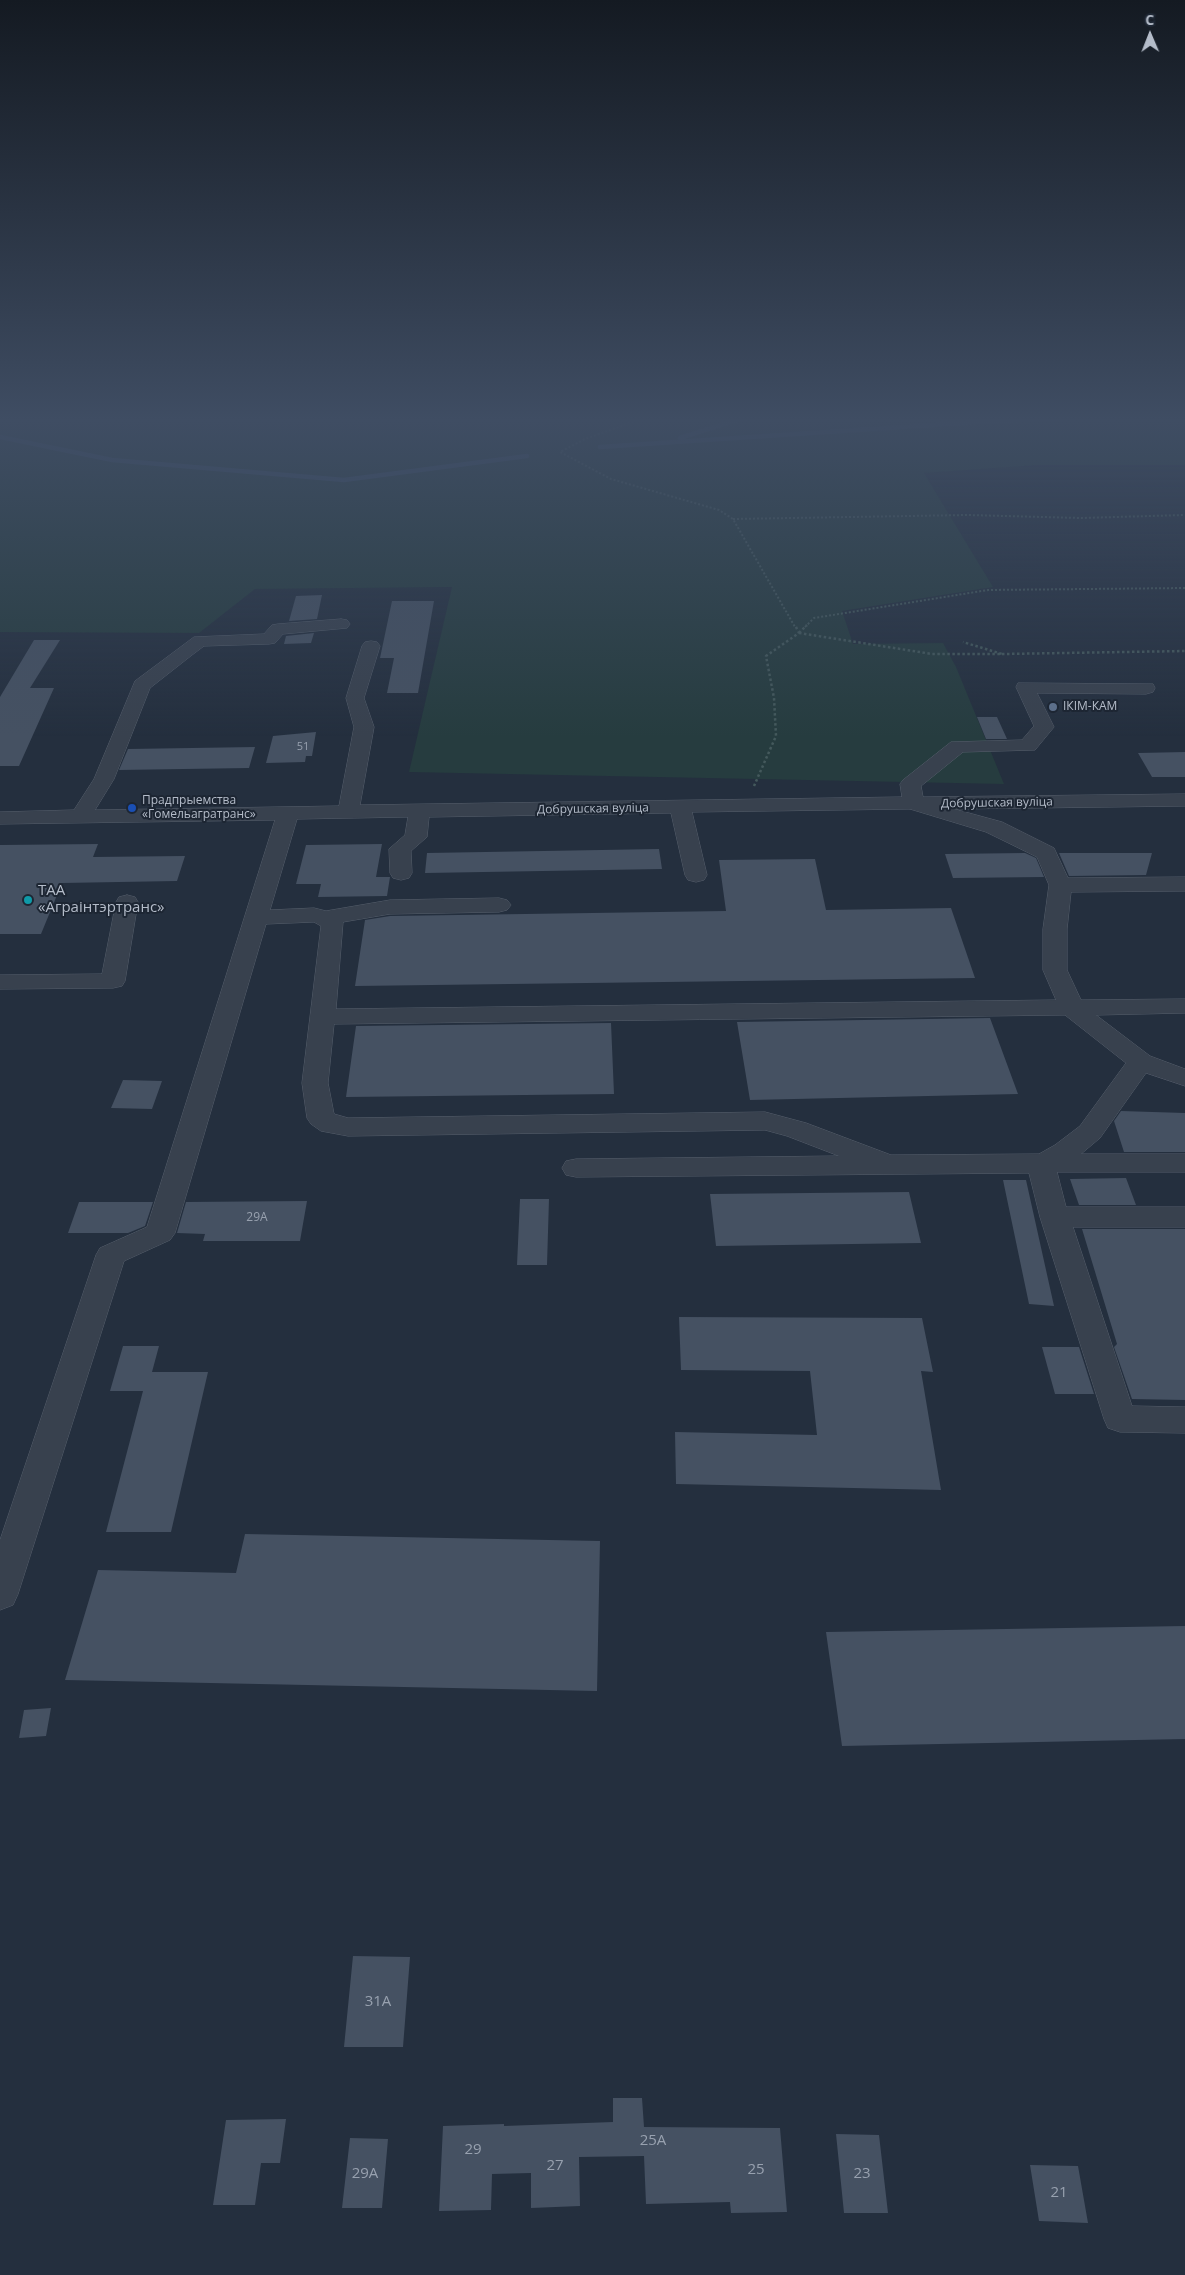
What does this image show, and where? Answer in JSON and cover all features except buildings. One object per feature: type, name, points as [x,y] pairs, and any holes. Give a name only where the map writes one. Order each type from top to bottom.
[{"type":"street","points":[[80,817],[104,779],[142,685],[193,646],[200,641],[269,639],[278,629],[341,624]]},
{"type":"street","points":[[348,812],[357,773],[364,727],[355,698],[371,646]]},
{"type":"street","points":[[1146,688],[1025,687],[1044,727],[1028,746],[958,746],[910,784],[914,804],[994,827],[1046,852],[1060,885],[1055,929],[1055,970],[1072,1008],[1141,1062],[1185,1078]]},
{"type":"street","name":"Добрушская вуліца","points":[[0,818],[745,805],[1185,800]]},
{"type":"street","points":[[680,807],[696,875]]},
{"type":"street","points":[[402,873],[400,849],[416,837],[419,811]]},
{"type":"street","points":[[0,1594],[111,1255],[160,1234],[288,813]]},
{"type":"street","points":[[1060,885],[1185,884]]},
{"type":"street","points":[[0,982],[113,981],[127,902]]},
{"type":"street","points":[[256,916],[314,915],[326,918],[390,907],[499,905]]},
{"type":"street","points":[[326,918],[333,924],[315,1082],[321,1118],[331,1124],[348,1127],[742,1120],[766,1122],[796,1129],[889,1165]]},
{"type":"street","points":[[322,1017],[1185,1006]]},
{"type":"street","points":[[1043,1163],[1065,1152],[1090,1132],[1141,1062]]},
{"type":"street","points":[[1043,1163],[1043,1179],[1120,1419],[1185,1420]]},
{"type":"street","points":[[576,1168],[1185,1163]]},
{"type":"street","points":[[1055,1217],[1185,1217]]},
{"type":"path","points":[[737,525],[799,633]]},
{"type":"path","points":[[745,805],[776,736],[774,698],[766,656],[799,633],[814,618],[988,590],[1185,588]]},
{"type":"path","points":[[799,633],[932,654],[1185,651]]},
{"type":"path","points":[[963,642],[1002,654]]},
{"type":"green space","points":[[0,525],[956,525],[993,587],[842,611],[853,644],[943,643],[956,667],[1004,784],[409,772],[452,587],[255,589],[199,633],[0,632]]},
{"type":"place","name":"ІКІМ-КАМ","points":[[1053,707]]},
{"type":"place","name":"Прадпрыемства «Гомельагратранс»","points":[[132,808]]},
{"type":"place","name":"ТАА «Аграінтэртранс»","points":[[28,900]]}]
